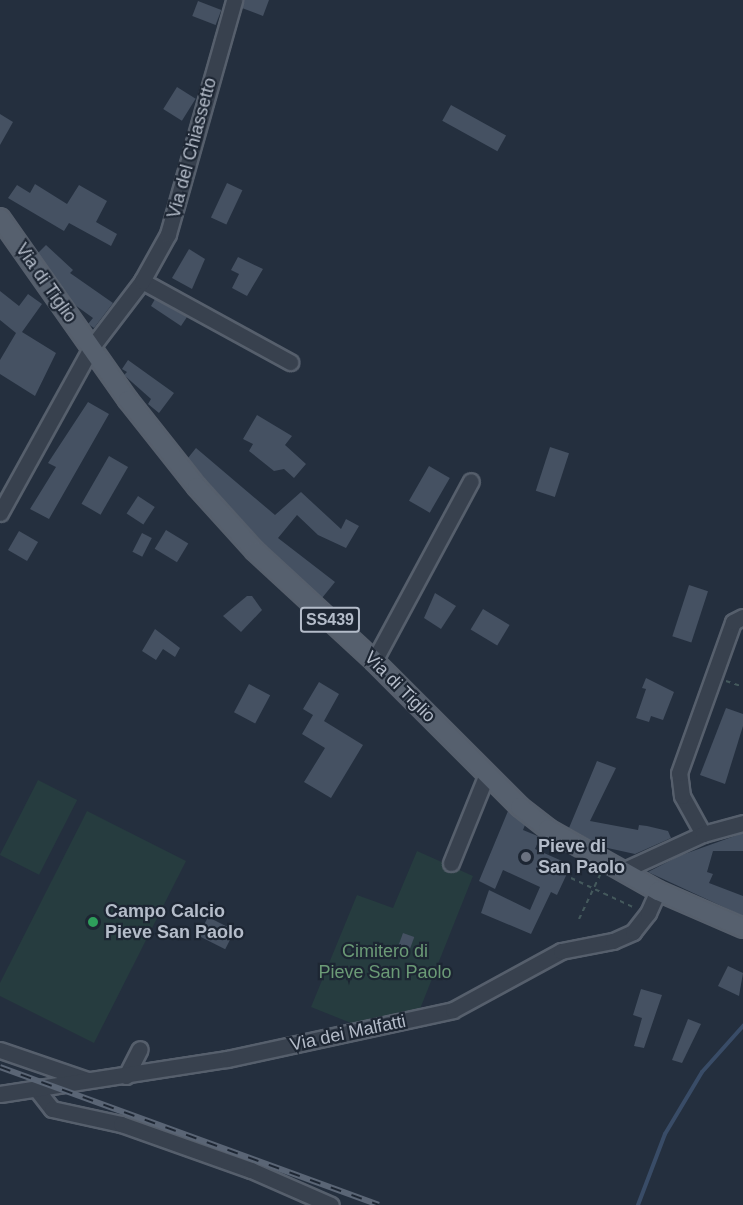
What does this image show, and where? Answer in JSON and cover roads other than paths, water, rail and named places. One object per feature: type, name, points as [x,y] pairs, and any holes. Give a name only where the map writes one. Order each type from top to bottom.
[{"type":"main road","name":"Via di Tiglio","points":[[0,218],[92,348],[197,487],[255,551],[374,661],[487,774],[548,829],[658,891],[743,928]]},
{"type":"street","name":"Via del Chiassetto","points":[[92,348],[142,281],[168,234],[183,188],[234,0]]},
{"type":"street","points":[[142,281],[290,362]]},
{"type":"street","points":[[0,513],[92,348]]},
{"type":"street","points":[[374,661],[471,481]]},
{"type":"street","points":[[704,834],[678,783],[733,622],[743,617]]},
{"type":"street","points":[[451,863],[487,774]]},
{"type":"street","points":[[614,867],[704,834],[743,823]]},
{"type":"street","name":"Via dei Malfatti","points":[[0,1094],[227,1059],[453,1010],[561,951],[633,932],[648,914],[658,891]]},
{"type":"street","points":[[126,1076],[140,1049]]},
{"type":"street","points":[[0,1050],[89,1081]]},
{"type":"street","points":[[37,1090],[52,1109],[121,1124],[251,1170],[331,1205]]},
{"type":"waterway","points":[[638,1205],[665,1134],[702,1072],[743,1026]]},
{"type":"railway","points":[[0,1067],[379,1205]]},
{"type":"place","name":"Pieve di San Paolo","points":[[526,857]]},
{"type":"place","name":"Campo Calcio Pieve San Paolo","points":[[93,922]]},
{"type":"park label","name":"Cimitero di Pieve San Paolo","points":[[385,962]]}]
